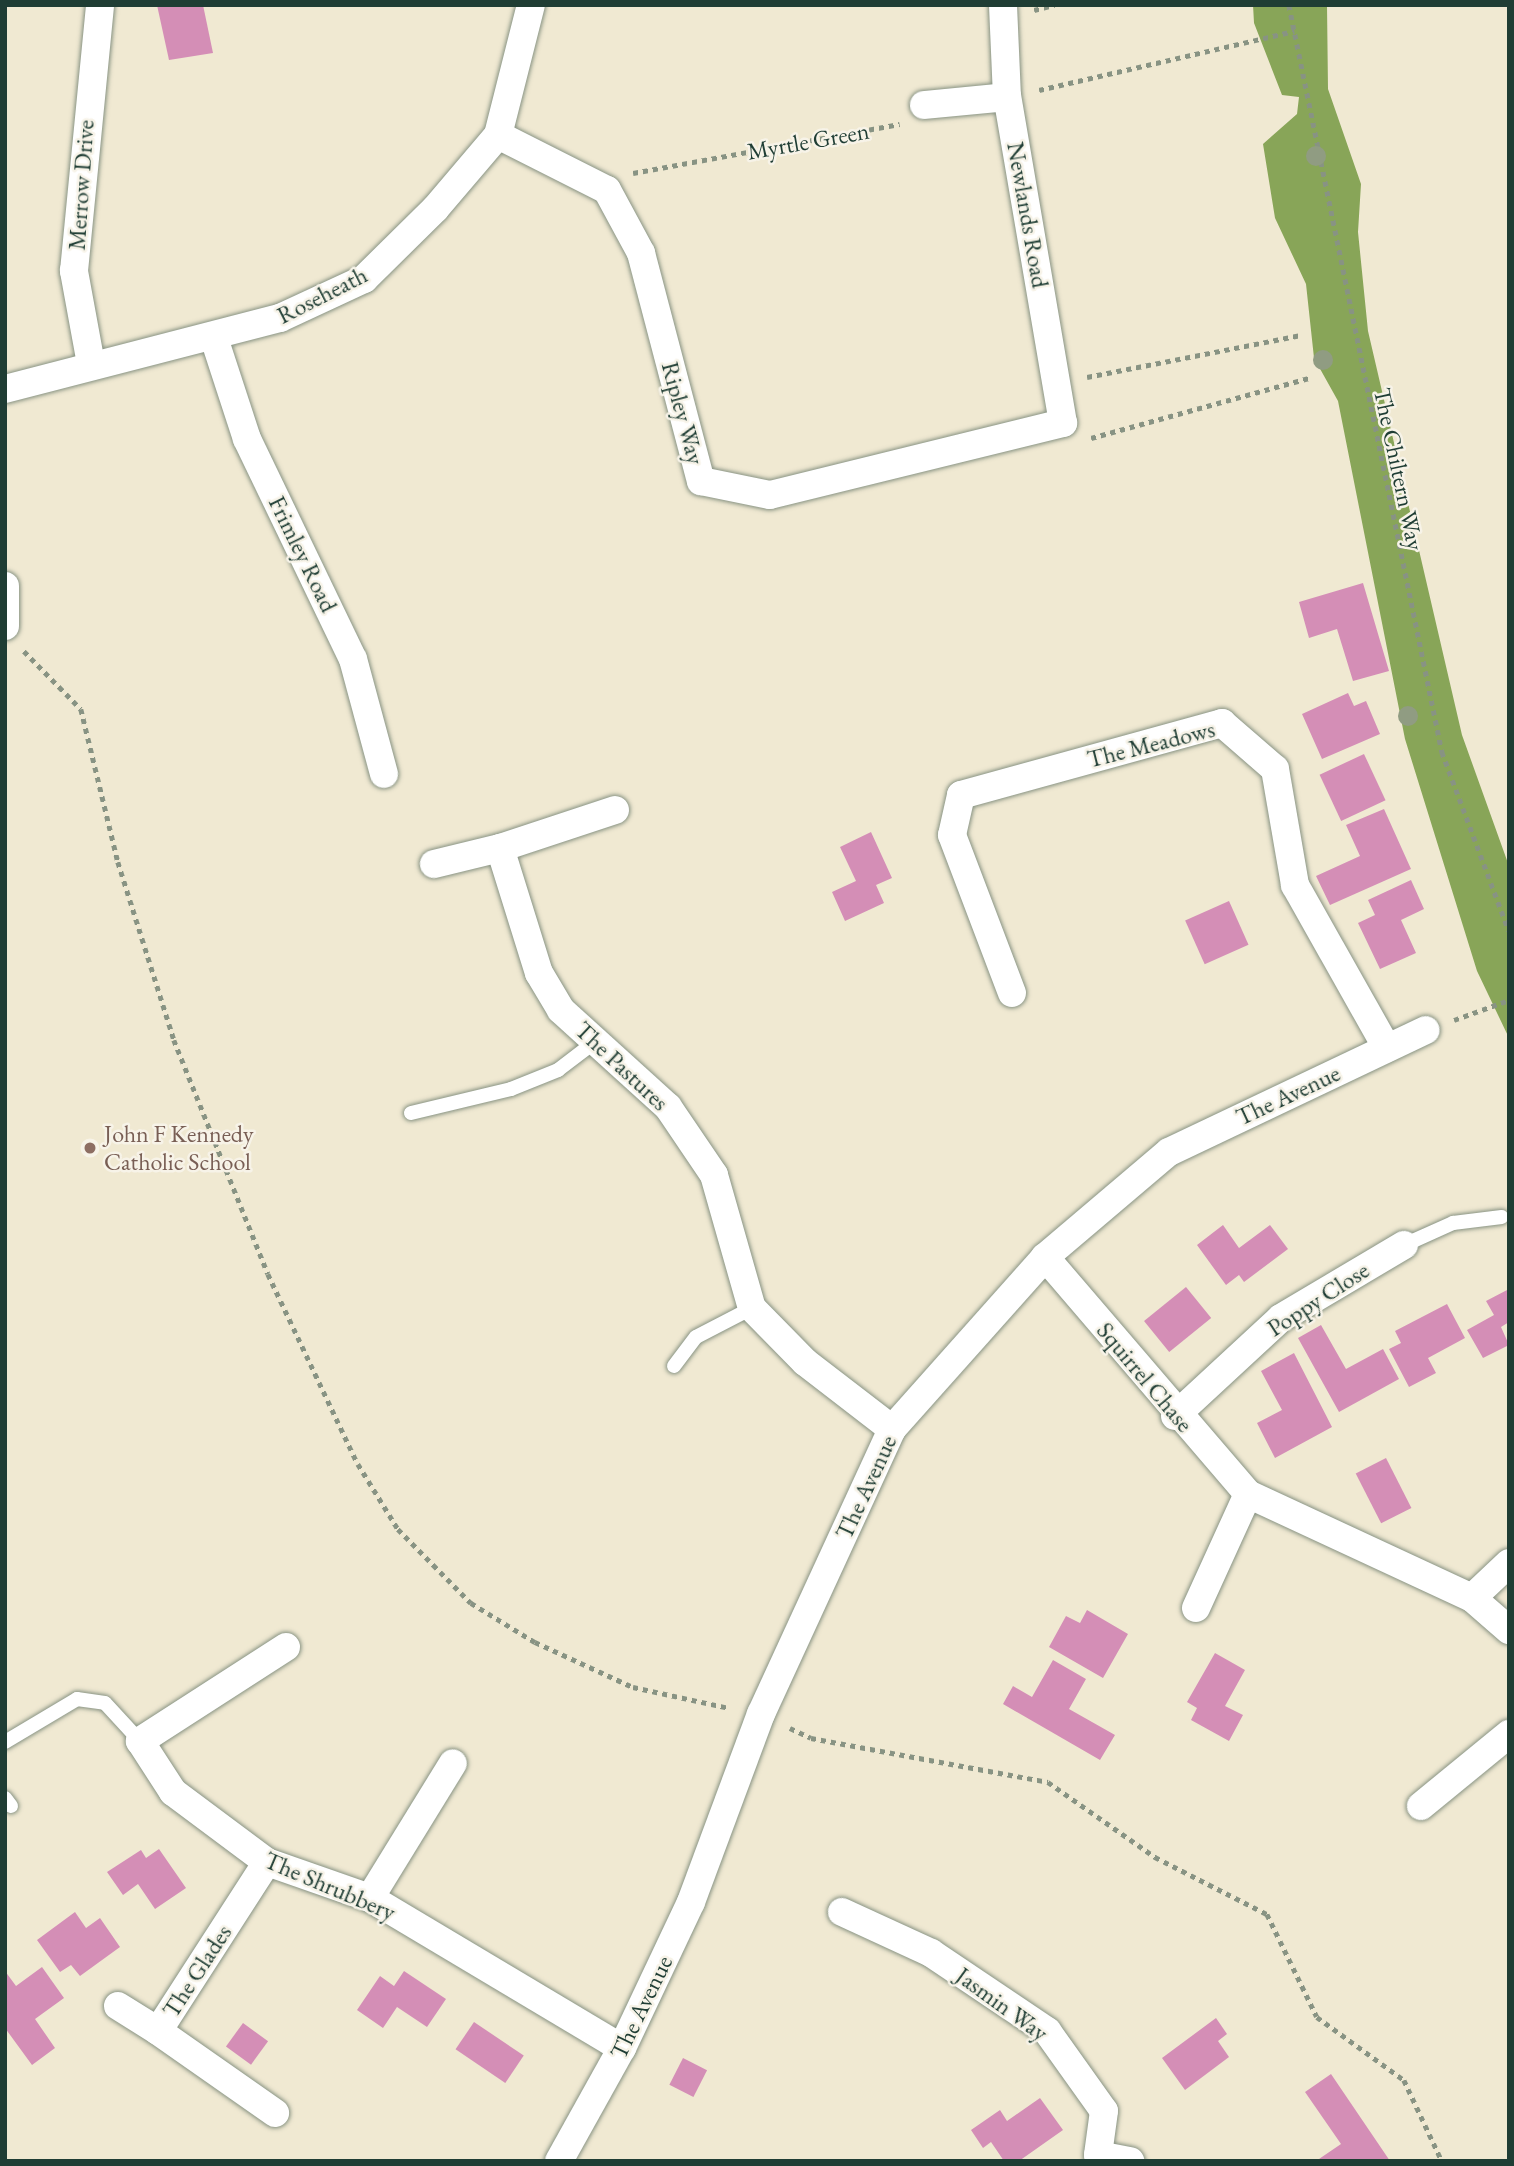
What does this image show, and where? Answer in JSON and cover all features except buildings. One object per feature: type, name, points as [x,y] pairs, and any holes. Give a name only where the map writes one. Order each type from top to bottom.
[{"type":"street","name":"Merrow Drive","points":[[91,364],[74,271],[100,5]]},
{"type":"street","name":"Roseheath","points":[[5,389],[91,364],[214,338],[281,318],[364,279],[435,209],[498,135],[531,5]]},
{"type":"street","name":"Newlands Road","points":[[1003,5],[1007,97],[1063,423]]},
{"type":"street","points":[[924,105],[1007,97]]},
{"type":"street","points":[[498,135],[607,191]]},
{"type":"street","name":"Ripley Way","points":[[607,191],[641,253],[701,481],[770,495],[1063,423]]},
{"type":"street","name":"Frimley Road","points":[[214,338],[247,439],[353,659],[384,774]]},
{"type":"street","points":[[5,586],[10,634]]},
{"type":"street","name":"The Meadows","points":[[1012,993],[952,835],[961,795],[1222,723],[1275,769],[1295,885],[1387,1048]]},
{"type":"street","points":[[434,864],[500,848],[615,810]]},
{"type":"street","name":"The Pastures","points":[[500,848],[539,974],[561,1010],[668,1107],[715,1174],[752,1308],[805,1362],[891,1429]]},
{"type":"street","name":"The Avenue","points":[[559,2161],[622,2048],[691,1902],[761,1714],[891,1429],[1045,1257],[1169,1152],[1426,1030]]},
{"type":"street","name":"Poppy Close","points":[[1175,1416],[1281,1318],[1404,1245]]},
{"type":"street","name":"Squirrel Chase","points":[[1045,1257],[1175,1416],[1248,1494],[1472,1598],[1509,1630]]},
{"type":"street","points":[[1196,1608],[1248,1494]]},
{"type":"street","points":[[1472,1598],[1509,1563]]},
{"type":"street","points":[[140,1741],[286,1647]]},
{"type":"street","points":[[1421,1807],[1509,1734]]},
{"type":"street","name":"The Shrubbery","points":[[140,1741],[173,1792],[267,1862],[370,1898],[622,2048]]},
{"type":"street","points":[[370,1898],[453,1763]]},
{"type":"street","name":"The Glades","points":[[267,1862],[158,2031],[275,2113]]},
{"type":"street","name":"Jasmin Way","points":[[842,1912],[931,1953],[1047,2031],[1104,2111],[1094,2158],[1130,2161]]},
{"type":"street","points":[[118,2006],[158,2031]]},
{"type":"lane","points":[[411,1113],[523,1084],[558,1070],[596,1041]]},
{"type":"lane","points":[[1404,1245],[1453,1223],[1502,1217]]},
{"type":"lane","points":[[674,1366],[696,1337],[752,1308]]},
{"type":"lane","points":[[5,1742],[77,1699],[106,1703],[140,1741]]},
{"type":"path","name":"The Chiltern Way","points":[[1289,5],[1442,752],[1509,931]]},
{"type":"path","points":[[1007,97],[1294,31]]},
{"type":"path","name":"Myrtle Green","points":[[607,191],[628,174],[911,122],[924,105]]},
{"type":"path","points":[[1058,382],[1301,335]]},
{"type":"path","points":[[1063,423],[1086,439],[1309,378]]},
{"type":"path","points":[[10,634],[81,709],[118,862],[174,1040],[268,1273],[358,1464],[398,1529],[471,1603],[535,1642],[633,1687],[761,1714],[811,1738],[1048,1782],[1155,1857],[1268,1914],[1317,2017],[1404,2080],[1442,2161]]},
{"type":"path","points":[[1426,1030],[1509,1000]]},
{"type":"green space","points":[[1253,5],[1327,5],[1328,89],[1361,184],[1358,232],[1368,331],[1462,735],[1509,866],[1509,1038],[1477,971],[1405,739],[1338,401],[1314,358],[1306,284],[1275,218],[1263,144],[1297,114],[1299,97],[1282,95],[1254,23]]},
{"type":"place","name":"John F Kennedy Catholic School","points":[[90,1148]]}]
